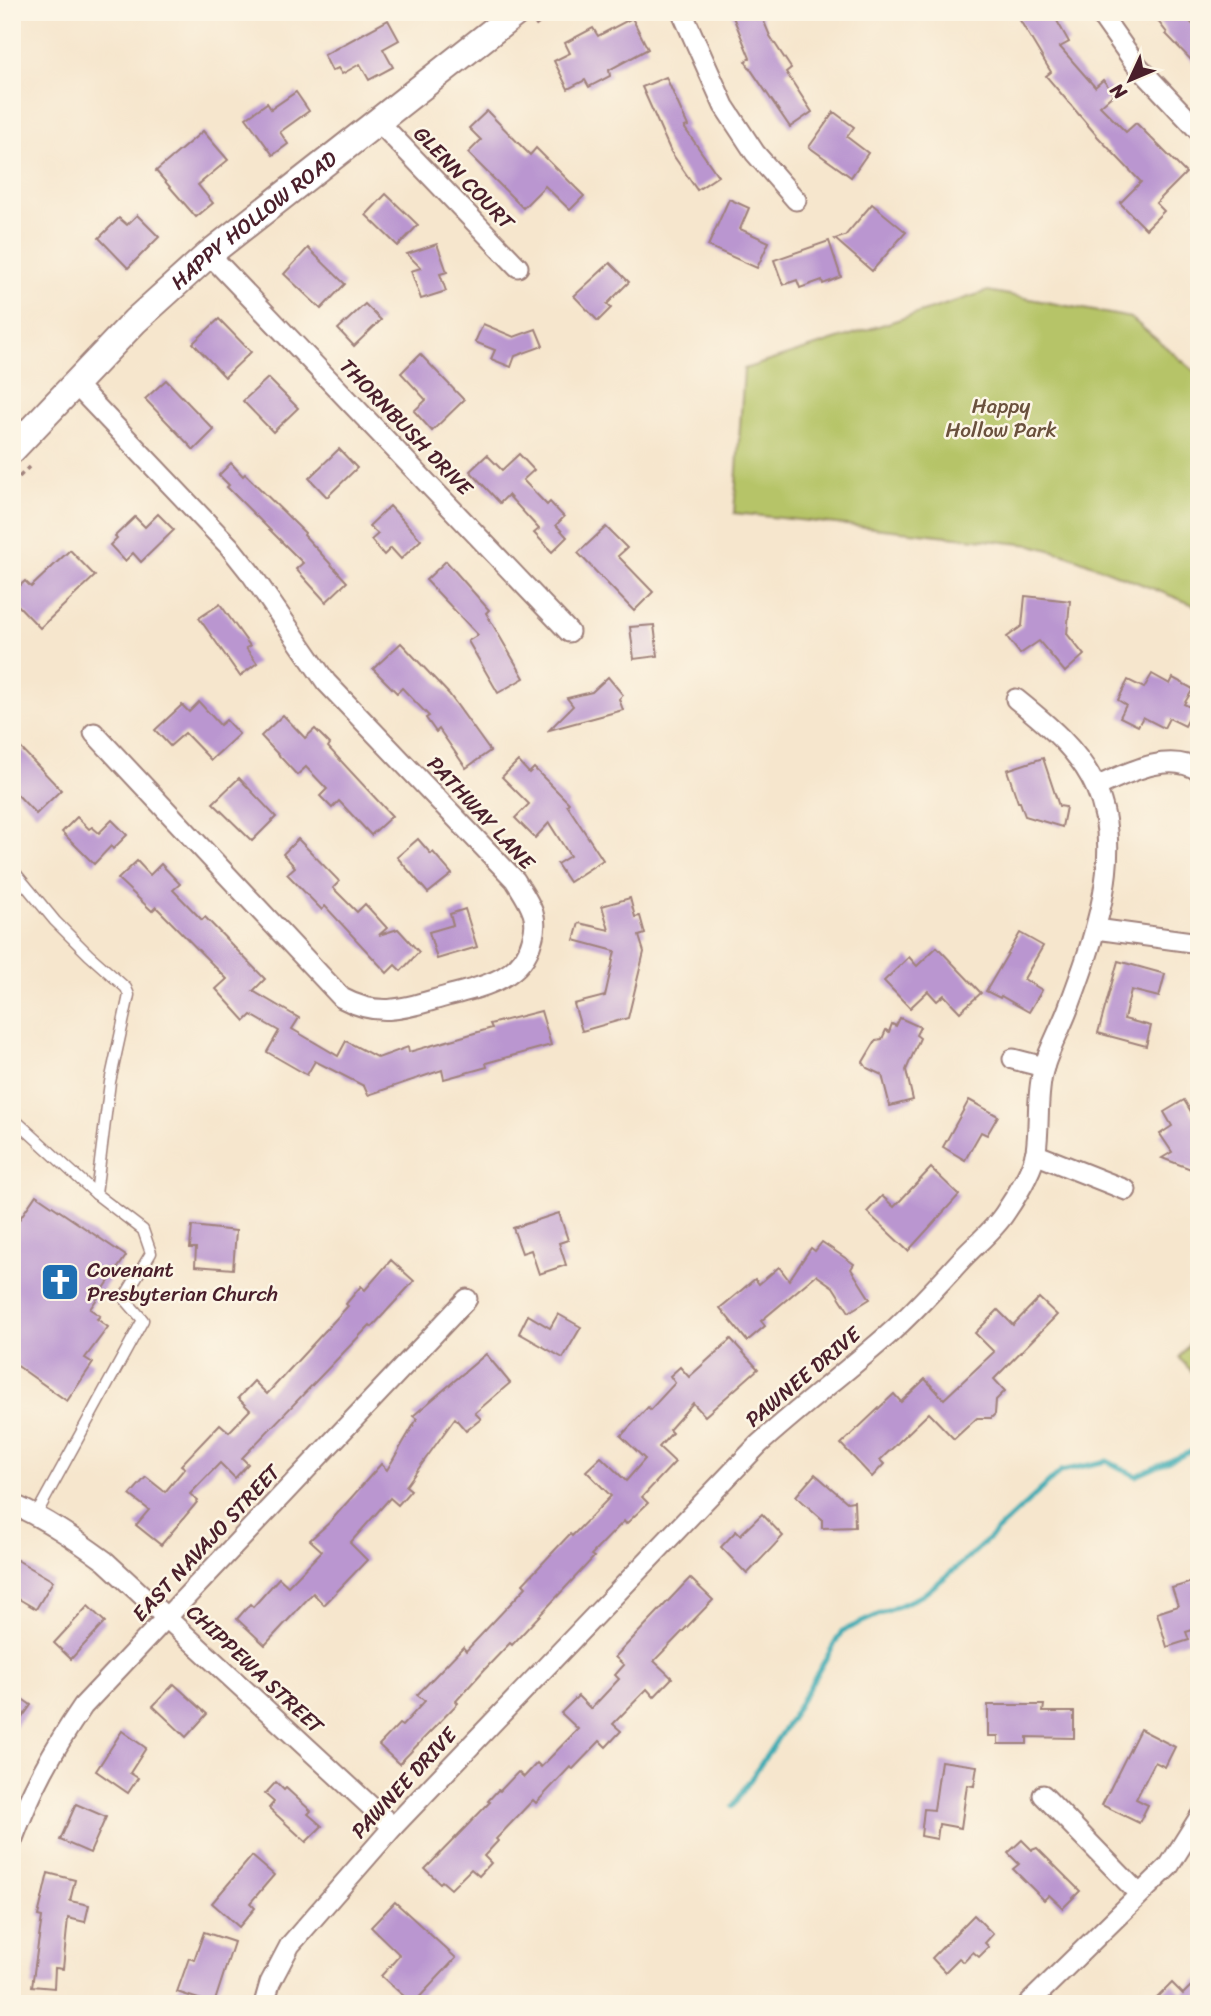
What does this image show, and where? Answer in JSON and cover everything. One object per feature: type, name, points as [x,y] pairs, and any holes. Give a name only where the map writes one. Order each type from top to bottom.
[{"type":"main road","name":"HAPPY HOLLOW ROAD","points":[[21,458],[75,384],[135,321],[209,254],[377,120],[524,21]]},
{"type":"street","points":[[682,12],[724,106],[755,153],[796,200]]},
{"type":"street","points":[[1099,12],[1135,63],[1199,131]]},
{"type":"street","name":"GLENN COURT","points":[[377,120],[518,267]]},
{"type":"street","name":"THORNBUSH DRIVE","points":[[209,254],[569,632]]},
{"type":"street","name":"PATHWAY LANE","points":[[75,384],[229,546],[326,682],[515,880],[533,914],[535,931],[530,948],[521,964],[507,976],[487,985],[394,1010],[376,1011],[358,1007],[342,998],[94,733]]},
{"type":"street","name":"PAWNEE DRIVE","points":[[264,2004],[270,1983],[290,1945],[393,1827],[759,1444],[923,1302],[1004,1214],[1022,1184],[1035,1153],[1044,1067],[1070,1005],[1096,929],[1106,872],[1107,839],[1104,811],[1096,787],[1063,740],[1016,699]]},
{"type":"street","points":[[1096,787],[1130,772],[1157,765],[1174,763],[1191,766],[1199,771]]},
{"type":"street","points":[[1096,929],[1199,943]]},
{"type":"street","points":[[1013,1059],[1044,1067]]},
{"type":"street","points":[[1035,1153],[1126,1190]]},
{"type":"street","name":"EAST NAVAJO STREET","points":[[12,1841],[32,1792],[55,1747],[83,1706],[467,1300]]},
{"type":"street","name":"CHIPPEWA STREET","points":[[12,1504],[69,1535],[105,1561],[393,1827]]},
{"type":"street","points":[[1043,1795],[1139,1894]]},
{"type":"street","points":[[1028,2004],[1169,1866],[1199,1818]]},
{"type":"lane","points":[[12,869],[55,921],[89,956],[126,988],[129,995],[110,1082],[96,1194]]},
{"type":"lane","points":[[12,1117],[96,1194],[143,1230],[151,1253],[124,1298],[143,1320],[36,1515]]},
{"type":"path","points":[[524,21],[553,12]]},
{"type":"path","points":[[12,484],[21,458]]},
{"type":"green space","name":"Happy Hollow Park","points":[[988,291],[1131,318],[1199,375],[1199,607],[1068,555],[1032,545],[734,513],[744,369]]},
{"type":"green space","points":[[1199,1330],[1199,1379],[1179,1358]]},
{"type":"building","points":[[731,12],[760,12],[770,36],[791,68],[786,72],[812,112],[790,127],[745,61],[750,58]]},
{"type":"building","points":[[1015,12],[1052,12],[1069,42],[1060,47],[1095,87],[1103,80],[1114,94],[1100,106],[1126,132],[1136,123],[1186,173],[1156,203],[1164,211],[1146,229],[1120,203],[1141,182],[1046,76],[1051,72]]},
{"type":"building","points":[[1151,12],[1181,12],[1199,31],[1199,68],[1166,34]]},
{"type":"building","points":[[632,18],[648,49],[609,70],[610,76],[589,87],[585,80],[568,89],[554,61],[570,53],[565,43],[593,28],[598,36]]},
{"type":"building","points":[[388,20],[399,40],[383,49],[393,67],[369,80],[360,64],[342,74],[338,68],[332,71],[324,55]]},
{"type":"building","points":[[666,77],[688,126],[684,127],[718,176],[697,190],[671,152],[642,87]]},
{"type":"building","points":[[296,92],[309,111],[280,132],[288,144],[273,155],[246,118],[267,103],[271,109]]},
{"type":"building","points":[[487,111],[530,155],[536,148],[584,196],[570,210],[545,186],[523,208],[468,153],[481,140],[469,128]]},
{"type":"building","points":[[834,112],[854,127],[847,137],[868,153],[851,177],[809,147]]},
{"type":"building","points":[[203,131],[228,160],[198,185],[213,203],[196,217],[156,171]]},
{"type":"building","points":[[386,194],[418,225],[398,246],[366,215]]},
{"type":"building","points":[[729,199],[749,208],[740,229],[769,242],[757,268],[708,246]]},
{"type":"building","points":[[872,204],[906,232],[872,271],[835,239],[845,236]]},
{"type":"building","points":[[137,215],[159,237],[128,268],[99,238],[119,218],[127,225]]},
{"type":"building","points":[[829,241],[841,277],[800,288],[797,280],[783,285],[774,260]]},
{"type":"building","points":[[437,244],[447,272],[440,274],[446,291],[421,299],[411,271],[421,268],[407,254]]},
{"type":"building","points":[[308,248],[345,284],[321,309],[284,274]]},
{"type":"building","points":[[610,263],[629,282],[607,304],[611,308],[598,321],[574,296]]},
{"type":"building","points":[[365,304],[381,320],[354,346],[338,329]]},
{"type":"building","points":[[219,319],[251,352],[225,377],[193,343]]},
{"type":"building","points":[[483,324],[514,337],[536,329],[543,346],[515,356],[511,367],[491,359],[495,350],[475,342]]},
{"type":"building","points":[[420,354],[464,400],[432,431],[414,411],[426,400],[401,373]]},
{"type":"building","points":[[268,378],[298,408],[273,432],[243,401]]},
{"type":"building","points":[[166,380],[214,430],[194,450],[145,399]]},
{"type":"building","points":[[339,449],[357,468],[327,497],[309,478]]},
{"type":"building","points":[[519,454],[534,470],[523,480],[547,505],[550,502],[564,517],[556,525],[567,537],[552,552],[534,533],[539,529],[508,495],[500,503],[470,471],[487,455],[502,470]]},
{"type":"building","points":[[231,463],[305,533],[347,582],[326,602],[296,569],[303,563],[227,487],[229,485],[219,475]]},
{"type":"building","points":[[390,506],[421,540],[401,559],[391,548],[384,555],[371,540],[378,534],[369,526]]},
{"type":"building","points":[[158,514],[174,530],[141,562],[133,553],[125,561],[110,545],[117,538],[115,536],[135,517],[145,527]]},
{"type":"building","points":[[606,527],[627,548],[618,556],[653,592],[634,611],[578,553]]},
{"type":"building","points":[[70,550],[95,576],[40,628],[12,599],[12,593],[25,581],[31,587]]},
{"type":"building","points":[[446,561],[489,610],[486,613],[524,678],[498,693],[468,641],[478,635],[426,580]]},
{"type":"building","points":[[1025,596],[1070,601],[1067,634],[1084,655],[1065,672],[1039,641],[1020,654],[1007,637],[1022,626]]},
{"type":"building","points":[[220,604],[250,646],[246,648],[257,663],[240,676],[199,618]]},
{"type":"building","points":[[654,625],[658,656],[634,659],[630,627]]},
{"type":"building","points":[[401,643],[449,694],[490,751],[466,768],[439,729],[436,732],[426,718],[429,716],[402,688],[397,693],[373,669]]},
{"type":"building","points":[[1152,674],[1170,684],[1173,678],[1193,689],[1184,704],[1194,709],[1185,726],[1169,718],[1164,728],[1143,717],[1138,726],[1120,717],[1126,705],[1118,700],[1128,680],[1144,688]]},
{"type":"building","points":[[608,677],[623,695],[619,699],[623,710],[549,730],[573,706],[567,698],[592,692]]},
{"type":"building","points":[[199,702],[220,725],[226,720],[239,734],[211,760],[185,733],[170,746],[155,730],[182,705],[189,712]]},
{"type":"building","points":[[283,715],[305,738],[315,729],[330,744],[328,747],[392,816],[371,835],[339,801],[332,808],[320,796],[327,789],[306,767],[297,775],[261,736]]},
{"type":"building","points":[[12,739],[61,790],[36,814],[12,789]]},
{"type":"building","points":[[1043,758],[1059,806],[1066,807],[1062,827],[1025,816],[1007,770]]},
{"type":"building","points":[[518,761],[529,773],[534,768],[569,803],[567,805],[603,860],[569,882],[557,864],[570,856],[549,823],[535,838],[515,818],[529,804],[502,777]]},
{"type":"building","points":[[239,778],[276,817],[252,841],[213,803]]},
{"type":"building","points":[[77,817],[89,829],[92,827],[99,833],[112,820],[127,835],[113,849],[111,846],[94,864],[62,832]]},
{"type":"building","points":[[298,839],[338,880],[333,888],[357,912],[365,904],[387,928],[379,935],[398,929],[419,952],[401,971],[395,965],[387,973],[325,906],[322,910],[287,874],[295,867],[283,854]]},
{"type":"building","points":[[418,839],[452,874],[428,893],[397,857]]},
{"type":"building","points":[[137,861],[150,875],[161,864],[180,884],[173,890],[202,920],[205,917],[265,979],[253,991],[299,1018],[292,1029],[338,1056],[346,1041],[378,1058],[408,1047],[409,1052],[492,1028],[490,1024],[541,1011],[551,1045],[486,1063],[487,1067],[444,1079],[442,1070],[368,1095],[364,1086],[315,1061],[307,1075],[267,1052],[279,1031],[251,1015],[245,1021],[216,989],[227,979],[156,907],[152,911],[118,879]]},
{"type":"building","points":[[630,898],[635,917],[640,916],[645,934],[639,936],[644,952],[628,1018],[582,1031],[574,1004],[605,996],[615,951],[574,940],[579,923],[609,930],[602,906]]},
{"type":"building","points":[[465,909],[477,947],[437,959],[429,932],[453,925],[450,914]]},
{"type":"building","points":[[1020,933],[1043,946],[1024,979],[1042,990],[1029,1012],[986,991]]},
{"type":"building","points":[[937,947],[981,993],[960,1012],[944,995],[937,1001],[928,991],[910,1008],[884,981],[909,957],[917,966]]},
{"type":"building","points":[[1118,961],[1165,974],[1159,997],[1131,990],[1124,1019],[1151,1026],[1146,1046],[1098,1033]]},
{"type":"building","points":[[900,1018],[920,1027],[916,1035],[920,1038],[906,1070],[913,1100],[890,1106],[882,1075],[867,1068],[863,1062],[876,1040],[882,1039],[886,1030],[889,1032],[892,1024],[896,1026]]},
{"type":"building","points":[[969,1100],[998,1116],[987,1135],[981,1132],[965,1160],[943,1147]]},
{"type":"building","points":[[1184,1100],[1199,1125],[1199,1172],[1162,1158],[1172,1152],[1160,1134],[1172,1126],[1164,1112]]},
{"type":"building","points":[[931,1168],[959,1195],[908,1251],[867,1212],[882,1196],[894,1207]]},
{"type":"building","name":"Covenant Presbyterian Church","points":[[36,1195],[126,1256],[90,1309],[100,1316],[97,1319],[108,1327],[85,1358],[93,1363],[67,1401],[12,1362],[12,1230]]},
{"type":"building","points":[[559,1213],[568,1240],[559,1243],[566,1265],[539,1274],[531,1250],[522,1253],[513,1228]]},
{"type":"building","points":[[192,1226],[236,1231],[233,1269],[195,1266],[196,1248],[190,1248]]},
{"type":"building","points":[[822,1242],[854,1264],[851,1269],[870,1299],[849,1312],[833,1287],[816,1275],[761,1321],[765,1326],[747,1341],[720,1308],[755,1279],[759,1284],[779,1267],[789,1280],[811,1248],[815,1251]]},
{"type":"building","points":[[391,1260],[414,1281],[242,1458],[248,1464],[235,1478],[220,1463],[190,1494],[198,1501],[161,1545],[136,1525],[149,1510],[130,1495],[146,1477],[165,1492],[185,1468],[181,1465],[220,1424],[229,1432],[250,1410],[238,1398],[254,1381],[267,1394],[348,1306],[346,1304],[361,1286],[365,1290]]},
{"type":"building","points":[[1039,1298],[1057,1315],[994,1379],[1005,1391],[996,1400],[995,1414],[991,1418],[977,1418],[954,1439],[929,1413],[880,1460],[884,1464],[872,1477],[841,1444],[894,1394],[901,1402],[925,1379],[944,1399],[994,1352],[975,1333],[998,1310],[1013,1325]]},
{"type":"building","points":[[558,1314],[581,1327],[563,1358],[519,1333],[528,1315],[550,1328]]},
{"type":"building","points":[[731,1339],[758,1369],[705,1416],[693,1403],[669,1430],[672,1433],[659,1447],[675,1462],[642,1497],[648,1503],[626,1524],[624,1521],[591,1555],[594,1557],[512,1645],[510,1643],[485,1669],[456,1701],[458,1703],[399,1764],[379,1745],[399,1724],[402,1726],[425,1701],[417,1695],[463,1647],[466,1651],[526,1587],[523,1584],[570,1534],[572,1536],[611,1496],[586,1471],[601,1457],[626,1481],[645,1459],[621,1436],[675,1383],[670,1376],[680,1367],[689,1377]]},
{"type":"building","points":[[486,1354],[510,1383],[475,1413],[481,1419],[466,1431],[455,1418],[406,1486],[411,1490],[398,1505],[390,1498],[350,1543],[367,1560],[324,1605],[313,1593],[265,1645],[237,1619],[250,1604],[253,1607],[279,1578],[288,1586],[322,1551],[310,1540],[329,1523],[381,1464],[387,1470],[417,1419],[413,1416]]},
{"type":"building","points":[[815,1474],[847,1502],[854,1501],[855,1527],[822,1528],[822,1519],[796,1496]]},
{"type":"building","points":[[762,1514],[783,1536],[747,1574],[721,1547],[736,1531],[740,1535]]},
{"type":"building","points":[[12,1557],[53,1581],[36,1609],[12,1595]]},
{"type":"building","points":[[690,1578],[713,1600],[654,1661],[672,1678],[654,1697],[647,1689],[613,1724],[621,1731],[606,1747],[600,1741],[573,1769],[570,1767],[536,1803],[533,1800],[496,1839],[498,1841],[484,1856],[491,1863],[479,1876],[471,1869],[451,1889],[442,1881],[440,1883],[425,1869],[490,1802],[488,1801],[498,1790],[518,1772],[524,1777],[537,1763],[541,1767],[578,1729],[561,1713],[578,1696],[591,1709],[619,1679],[615,1675],[624,1665],[615,1657]]},
{"type":"building","points":[[1199,1580],[1199,1628],[1186,1632],[1189,1640],[1167,1647],[1157,1613],[1178,1606],[1172,1588]]},
{"type":"building","points":[[88,1606],[105,1622],[71,1659],[54,1643]]},
{"type":"building","points":[[174,1684],[207,1714],[186,1737],[153,1706]]},
{"type":"building","points":[[12,1692],[31,1705],[12,1732]]},
{"type":"building","points":[[988,1705],[1044,1705],[1043,1712],[1074,1712],[1074,1738],[1027,1737],[1027,1744],[998,1744],[998,1736],[988,1736]]},
{"type":"building","points":[[1140,1729],[1175,1747],[1165,1767],[1155,1762],[1136,1799],[1148,1805],[1139,1823],[1102,1805]]},
{"type":"building","points":[[122,1731],[146,1748],[130,1773],[138,1778],[128,1793],[96,1771]]},
{"type":"building","points":[[941,1761],[977,1766],[974,1786],[967,1785],[961,1828],[939,1824],[937,1839],[921,1836],[924,1809],[934,1810]]},
{"type":"building","points":[[276,1782],[311,1811],[308,1814],[322,1826],[306,1842],[269,1808],[274,1802],[265,1794]]},
{"type":"building","points":[[76,1804],[106,1817],[90,1853],[60,1840]]},
{"type":"building","points":[[1022,1840],[1032,1850],[1037,1848],[1080,1891],[1063,1908],[1049,1895],[1044,1900],[1013,1869],[1019,1864],[1008,1853]]},
{"type":"building","points":[[252,1856],[274,1875],[250,1903],[255,1908],[239,1927],[212,1903]]},
{"type":"building","points":[[48,1873],[75,1880],[70,1901],[89,1905],[85,1922],[68,1918],[63,1969],[55,1968],[54,1988],[32,1986],[42,1917],[38,1916]]},
{"type":"building","points":[[395,1902],[456,1958],[413,2004],[381,1976],[400,1955],[371,1927]]},
{"type":"building","points":[[974,1915],[993,1934],[985,1943],[989,1947],[979,1957],[973,1952],[964,1962],[959,1958],[945,1972],[932,1958]]},
{"type":"building","points":[[204,1932],[234,1942],[214,2004],[177,1992],[189,1958],[194,1960]]},
{"type":"building","points":[[1199,1978],[1199,2004],[1151,2004],[1172,1983],[1183,1994]]},
{"type":"waterway","points":[[733,1806],[790,1720],[842,1631],[923,1595],[966,1560],[1061,1471],[1107,1461],[1136,1476],[1199,1448]]},
{"type":"place","name":"Covenant Presbyterian Church","points":[[60,1282]]}]
